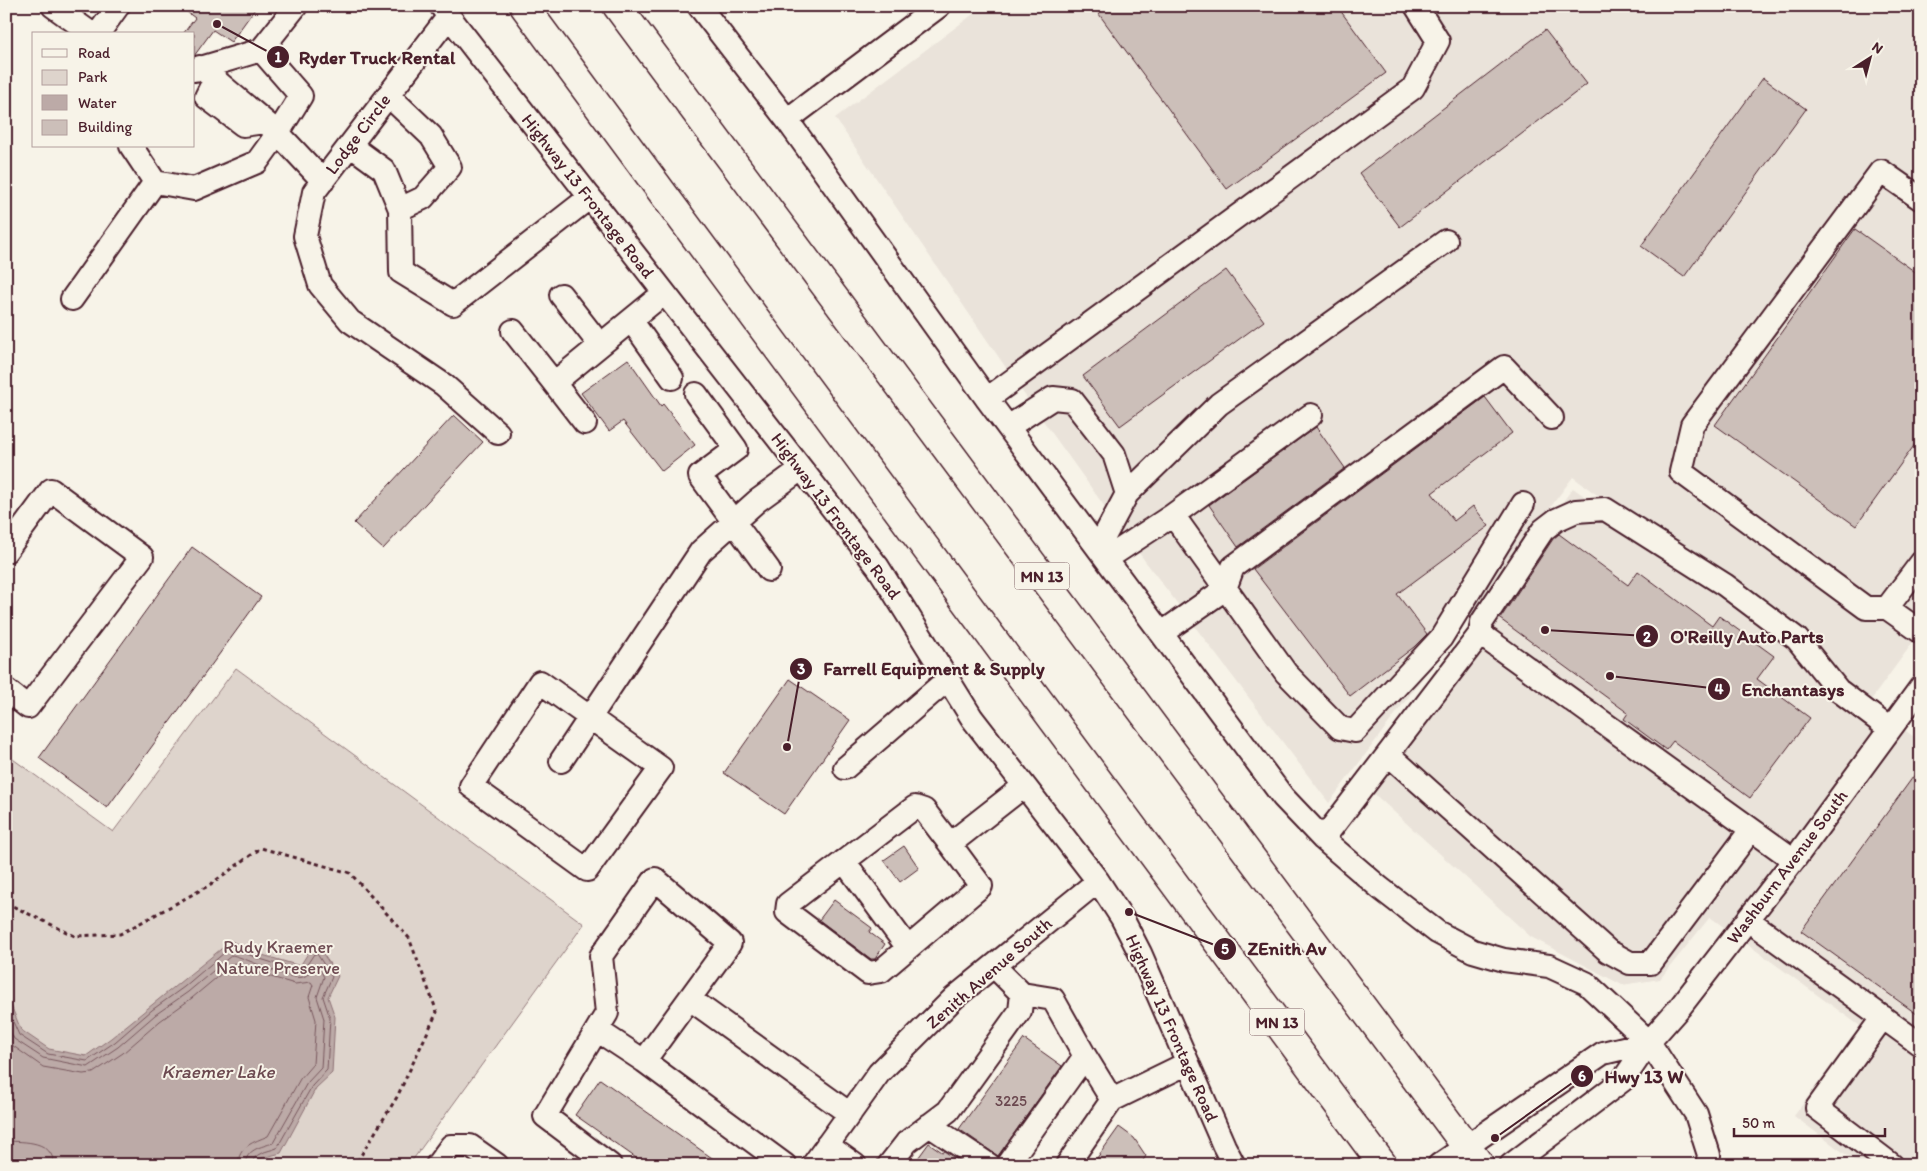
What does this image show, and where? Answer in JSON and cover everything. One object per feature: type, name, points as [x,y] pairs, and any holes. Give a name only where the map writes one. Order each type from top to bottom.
[{"type":"highway","name":"MN 13","points":[[524,6],[1383,1165]]},
{"type":"highway","name":"MN 13","points":[[618,6],[1473,1155]]},
{"type":"street","points":[[53,6],[89,32]]},
{"type":"street","points":[[99,32],[118,6]]},
{"type":"street","points":[[203,72],[261,50],[296,6]]},
{"type":"street","points":[[699,6],[786,120],[987,399],[1283,797],[1323,839],[1380,888],[1437,932],[1473,951],[1504,960],[1549,966],[1586,983],[1649,1042],[1696,1114],[1709,1155],[1707,1165]]},
{"type":"street","points":[[987,399],[1413,88],[1438,41],[1416,6]]},
{"type":"street","points":[[786,120],[931,9]]},
{"type":"street","name":"Lodge Circle","points":[[445,11],[388,95],[314,192],[304,236],[320,285],[350,321],[444,385],[498,433]]},
{"type":"street","name":"Highway 13 Frontage Road","points":[[445,11],[878,567],[972,718],[1098,881],[1122,918],[1136,945],[1234,1165]]},
{"type":"street","points":[[132,148],[155,182],[194,189],[257,162],[271,127],[301,96],[261,50]]},
{"type":"street","points":[[203,72],[271,127],[323,181]]},
{"type":"street","points":[[388,95],[431,136],[450,167],[423,198],[400,209]]},
{"type":"street","points":[[350,145],[384,170],[400,209],[402,272],[453,304],[590,197]]},
{"type":"street","points":[[1921,199],[1881,171],[1692,425],[1681,472],[1866,608],[1887,608],[1921,632]]},
{"type":"street","points":[[72,299],[155,182]]},
{"type":"street","points":[[1102,554],[1127,494],[1219,404],[1446,242]]},
{"type":"street","points":[[554,383],[664,293]]},
{"type":"street","points":[[561,295],[600,345]]},
{"type":"street","points":[[631,320],[672,378]]},
{"type":"street","points":[[513,330],[585,423]]},
{"type":"street","points":[[1162,633],[1225,589],[1233,567],[1504,367],[1552,418]]},
{"type":"street","points":[[696,394],[736,449],[700,476],[769,570]]},
{"type":"street","points":[[1008,427],[1053,398],[1072,400],[1114,454],[1127,494]]},
{"type":"street","points":[[1102,554],[1173,515],[1311,415]]},
{"type":"street","points":[[561,761],[701,551],[757,501],[801,469]]},
{"type":"street","points":[[6,551],[51,490],[142,557],[28,707],[6,690]]},
{"type":"street","points":[[1173,515],[1286,673],[1340,728],[1355,732],[1441,638],[1523,504]]},
{"type":"street","points":[[1323,839],[1480,634],[1482,622],[1544,530],[1556,520],[1576,511],[1606,509],[1725,585],[1797,639],[1838,690],[1890,729]]},
{"type":"street","points":[[1887,608],[1921,563]]},
{"type":"street","points":[[1480,634],[1794,860]]},
{"type":"street","points":[[845,768],[948,679]]},
{"type":"street","points":[[540,682],[590,718],[661,768],[588,870],[471,786],[540,682]]},
{"type":"street","name":"Washburn Avenue South","points":[[1512,1165],[1623,1080],[1649,1042],[1680,1007],[1794,860],[1921,688]]},
{"type":"street","points":[[1388,754],[1608,950],[1630,963],[1650,963],[1751,830]]},
{"type":"street","points":[[950,844],[1024,786]]},
{"type":"street","points":[[915,807],[924,810],[950,844],[982,886],[881,971],[868,973],[787,912],[788,904],[915,807]]},
{"type":"street","points":[[844,861],[908,948]]},
{"type":"street","points":[[610,1165],[545,1116],[607,1013],[602,956],[655,879],[730,943],[644,1061]]},
{"type":"street","name":"Zenith Avenue South","points":[[813,1165],[879,1073],[954,998],[1098,881]]},
{"type":"street","points":[[1748,920],[1921,1045]]},
{"type":"street","points":[[994,966],[1022,994],[1053,999],[1084,1056],[1112,1100]]},
{"type":"street","points":[[889,1165],[907,1142],[948,1111],[1020,1011],[1022,994]]},
{"type":"street","points":[[690,999],[850,1114]]},
{"type":"street","points":[[1883,1017],[1817,1108],[1892,1165]]},
{"type":"street","points":[[597,1030],[644,1061],[785,1165]]},
{"type":"street","points":[[1438,1165],[1473,1155],[1603,1053],[1649,1042]]},
{"type":"street","points":[[1007,1165],[1084,1056]]},
{"type":"street","points":[[1067,1165],[1112,1100],[1188,1063]]},
{"type":"street","points":[[929,1125],[989,1165]]},
{"type":"street","points":[[827,1145],[855,1165]]},
{"type":"street","points":[[438,1165],[451,1146],[470,1146],[497,1165]]},
{"type":"path","points":[[6,903],[75,936],[120,934],[208,886],[261,848],[350,873],[409,938],[437,1012],[397,1097],[355,1165]]},
{"type":"shaded area","points":[[984,6],[1921,6],[1921,631],[1871,700],[1573,477],[1329,803],[1120,528],[1024,394],[835,118]]},
{"type":"shaded area","points":[[1573,488],[1921,742],[1921,1165],[1860,1165],[1794,1116],[1860,1026],[1710,917],[1660,979],[1622,985],[1531,937],[1358,779]]},
{"type":"green space","name":"Rudy Kraemer Nature Preserve","points":[[236,668],[584,924],[409,1165],[6,1165],[6,754],[113,832]]},
{"type":"water","name":"Kraemer Lake","points":[[231,941],[259,954],[300,966],[315,942],[338,976],[328,997],[335,1017],[332,1073],[316,1088],[281,1153],[262,1158],[254,1165],[41,1165],[34,1162],[6,1160],[6,993],[21,1030],[49,1049],[86,1056]]},
{"type":"building","points":[[179,6],[257,6],[231,42],[213,30],[195,55],[195,32],[184,32],[195,18]]},
{"type":"building","points":[[1093,6],[1337,6],[1386,73],[1227,189]]},
{"type":"building","points":[[1545,30],[1587,84],[1400,227],[1359,173]]},
{"type":"building","points":[[1763,78],[1806,109],[1684,277],[1641,246]]},
{"type":"building","points":[[1855,229],[1921,276],[1921,436],[1856,526],[1715,425]]},
{"type":"building","points":[[1226,270],[1264,321],[1120,426],[1083,376]]},
{"type":"building","points":[[628,359],[661,406],[663,404],[695,445],[662,471],[623,421],[609,431],[581,393]]},
{"type":"building","points":[[1485,397],[1512,433],[1432,493],[1454,521],[1473,506],[1489,526],[1397,594],[1427,634],[1414,647],[1350,696],[1253,569]]},
{"type":"building","points":[[454,415],[483,442],[383,549],[354,523]]},
{"type":"building","points":[[1316,427],[1345,468],[1238,547],[1209,505]]},
{"type":"building","points":[[1559,534],[1628,585],[1638,571],[1712,626],[1719,616],[1774,656],[1757,679],[1810,718],[1750,798],[1673,741],[1666,750],[1624,719],[1628,713],[1500,619],[1553,539]]},
{"type":"building","points":[[192,547],[261,597],[107,808],[39,758]]},
{"type":"building","points":[[790,679],[850,720],[784,814],[724,773]]},
{"type":"building","points":[[1921,766],[1921,1017],[1801,931]]},
{"type":"building","points":[[904,846],[919,868],[900,882],[884,860]]},
{"type":"building","points":[[834,900],[872,928],[869,932],[885,944],[875,959],[871,959],[819,920]]},
{"type":"building","points":[[1024,1039],[1062,1066],[998,1156],[959,1129]]},
{"type":"building","points":[[600,1079],[722,1165],[646,1165],[575,1115]]},
{"type":"building","points":[[1119,1127],[1134,1138],[1146,1156],[1140,1165],[1092,1165]]},
{"type":"building","points":[[929,1143],[942,1152],[944,1151],[965,1165],[913,1165]]},
{"type":"place","name":"Ryder Truck Rental","points":[[217,24]]},
{"type":"place","name":"O'Reilly Auto Parts","points":[[1545,630]]},
{"type":"place","name":"Enchantasys","points":[[1610,676]]},
{"type":"place","name":"Farrell Equipment & Supply","points":[[787,747]]},
{"type":"place","name":"ZEnith Av","points":[[1129,912]]},
{"type":"place","name":"Hwy 13 W","points":[[1495,1138]]}]
